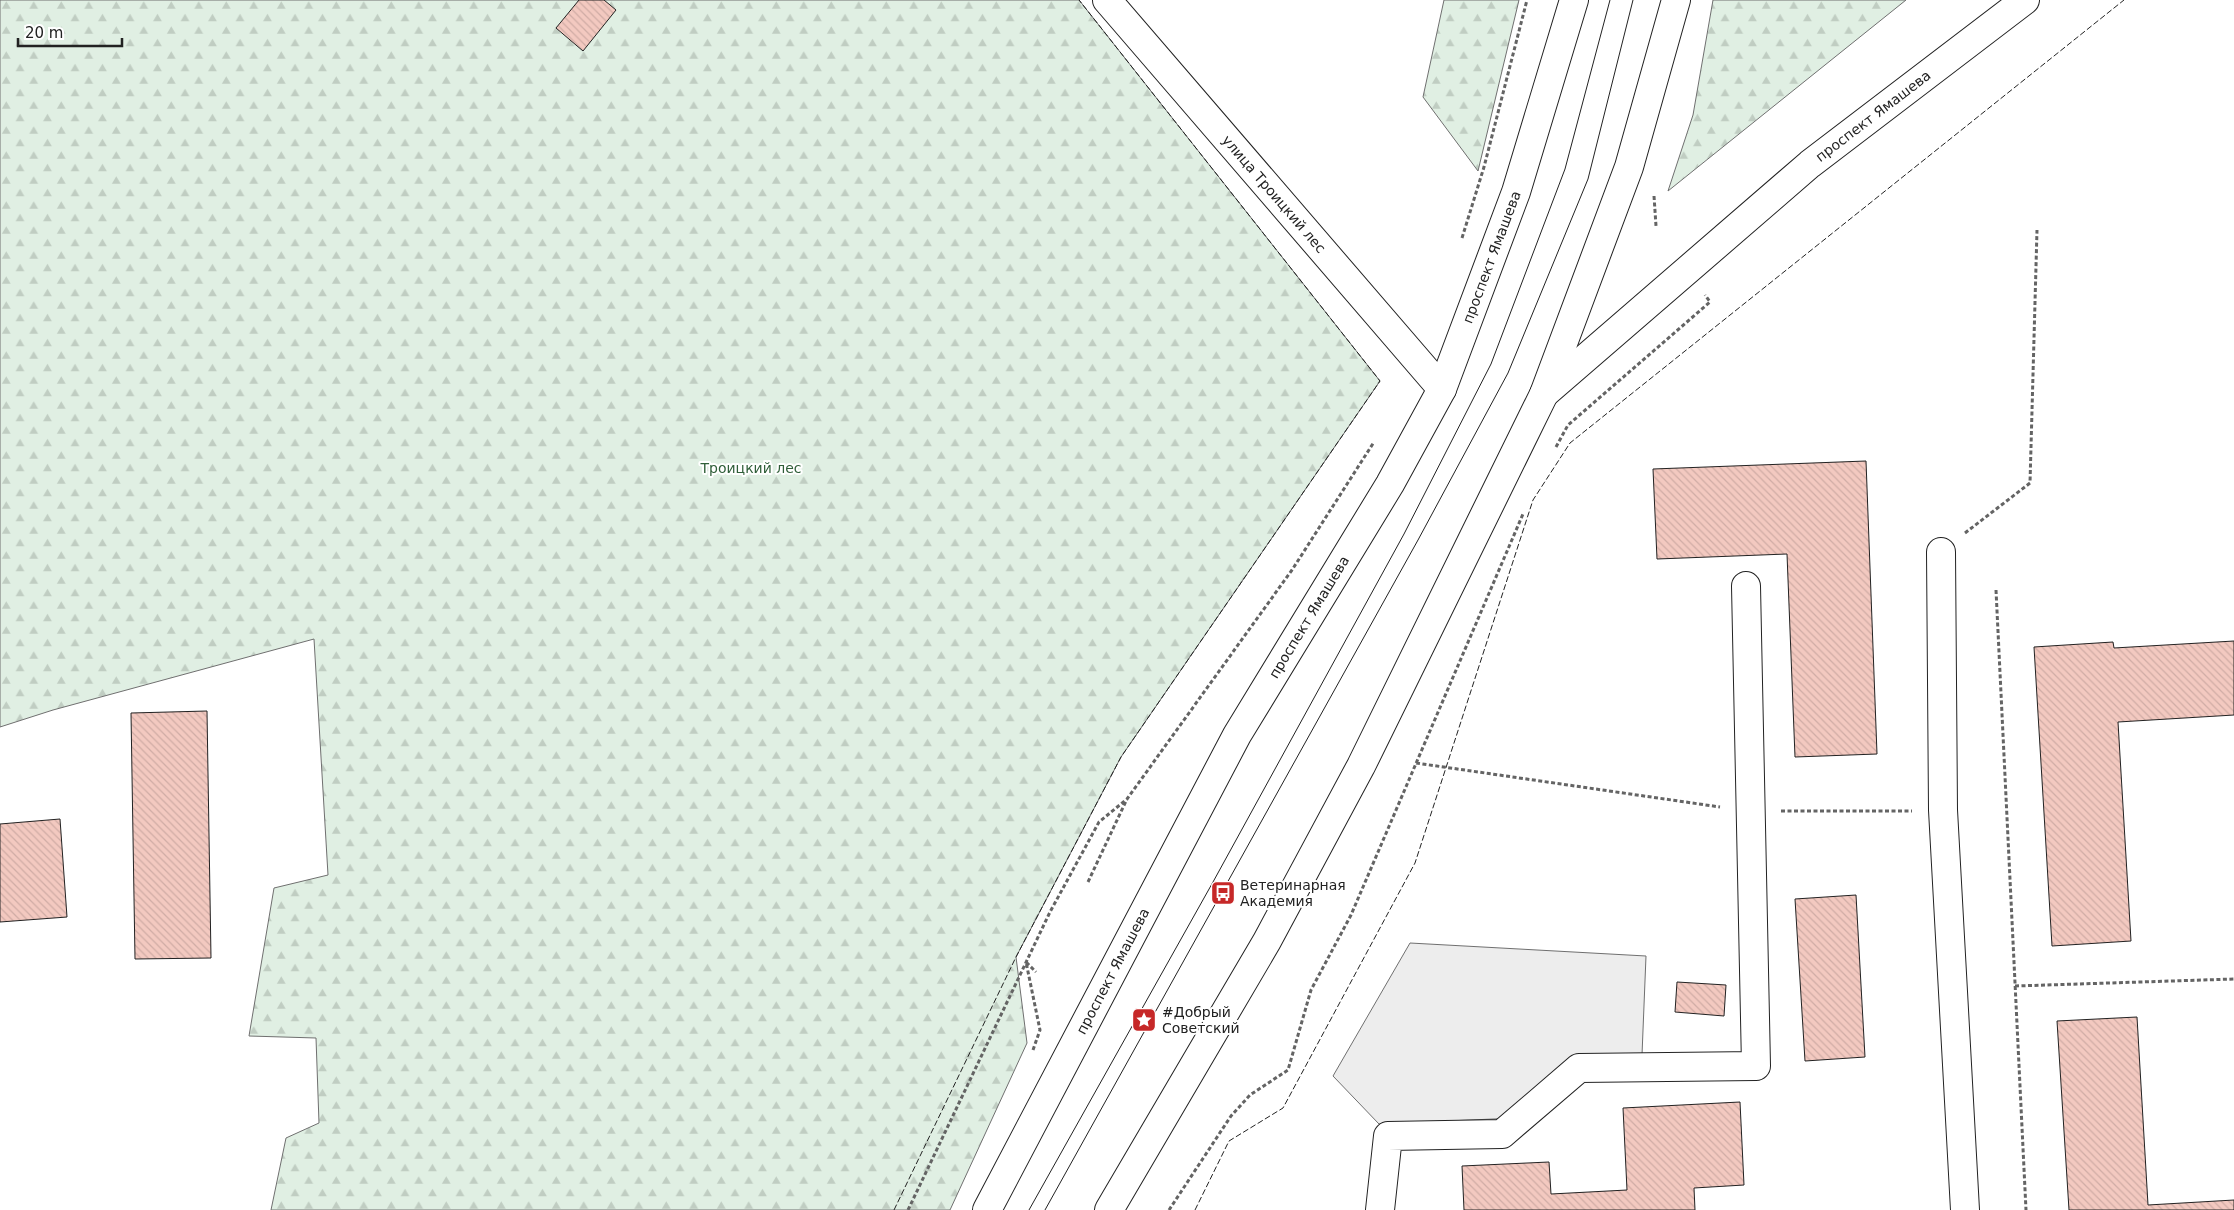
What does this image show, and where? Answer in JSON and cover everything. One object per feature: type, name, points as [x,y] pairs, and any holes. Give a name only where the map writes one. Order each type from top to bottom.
[{"type":"main road","name":"улица Троицкий лес","points":[[1107,0],[1442,389]]},
{"type":"main road","name":"проспект Ямашева","points":[[987,1210],[1237,735],[1390,484],[1442,389],[1516,192],[1574,0]]},
{"type":"main road","name":"проспект Ямашева","points":[[1109,1210],[1267,941],[1357,774],[1544,394],[1629,167],[1676,0]]},
{"type":"main road","name":"проспект Ямашева","points":[[1544,394],[1810,164],[2025,0]]},
{"type":"main road","points":[[1941,552],[1943,810],[1965,1210]]},
{"type":"main road","points":[[1380,1210],[1388,1136],[1502,1134],[1579,1068],[1756,1066],[1746,586]]},
{"type":"path","points":[[1460,243],[1484,167],[1527,0]]},
{"type":"path","points":[[1941,552],[2030,483],[2037,230]]},
{"type":"path","points":[[1554,451],[1568,425],[1710,302],[1703,293]]},
{"type":"path","points":[[1088,882],[1127,799],[1292,570],[1375,440]]},
{"type":"path","points":[[1168,1210],[1231,1116],[1250,1095],[1288,1070],[1311,990],[1351,915],[1524,512]]},
{"type":"path","points":[[1996,590],[2026,1210]]},
{"type":"path","points":[[1416,763],[1751,812],[1943,810]]},
{"type":"path","points":[[908,1210],[1026,962],[1099,822],[1127,799]]},
{"type":"path","points":[[1026,962],[1036,972]]},
{"type":"path","points":[[1026,962],[1040,1030],[1030,1057]]},
{"type":"path","points":[[2015,986],[2234,979]]},
{"type":"green space","name":"Троицкий лес","points":[[0,0],[1079,0],[1380,381],[1121,757],[1016,957],[1027,1043],[950,1210],[271,1210],[286,1138],[319,1123],[316,1038],[249,1036],[274,888],[328,875],[314,639],[53,710],[0,727]]},
{"type":"green space","points":[[1444,0],[1519,0],[1478,171],[1423,97]]},
{"type":"green space","points":[[1713,0],[1906,0],[1668,191],[1693,115]]},
{"type":"shaded area","points":[[1410,943],[1646,956],[1642,1055],[1568,1059],[1516,1118],[1379,1124],[1333,1076]]},
{"type":"building","points":[[579,0],[604,0],[616,10],[583,51],[556,28]]},
{"type":"building","points":[[1866,461],[1877,754],[1795,757],[1787,554],[1657,559],[1653,469]]},
{"type":"building","points":[[2234,641],[2234,715],[2118,722],[2131,941],[2052,946],[2034,647],[2113,642],[2114,648]]},
{"type":"building","points":[[207,711],[211,958],[135,959],[131,713]]},
{"type":"building","points":[[60,819],[67,917],[0,922],[0,824]]},
{"type":"building","points":[[1856,895],[1865,1057],[1805,1061],[1795,899]]},
{"type":"building","points":[[1677,982],[1726,985],[1724,1016],[1675,1012]]},
{"type":"building","points":[[2137,1017],[2148,1205],[2234,1200],[2234,1210],[2069,1210],[2057,1021]]},
{"type":"building","points":[[1740,1102],[1744,1185],[1694,1188],[1695,1210],[1464,1210],[1462,1166],[1549,1162],[1551,1194],[1627,1190],[1623,1108]]},
{"type":"tram line","points":[[1029,1210],[1213,882],[1404,534],[1491,364],[1565,169],[1610,0]]},
{"type":"tram line","points":[[1045,1210],[1418,540],[1508,373],[1588,179],[1633,0]]},
{"type":"fence","points":[[894,1210],[1016,957],[1121,757],[1380,381],[1079,0]]},
{"type":"fence","points":[[1195,1210],[1229,1141],[1283,1108],[1415,863],[1533,500],[1570,443],[2124,0]]},
{"type":"place","name":"Ветеринарная Академия","points":[[1223,893]]},
{"type":"place","name":"#Добрый Советский","points":[[1144,1020]]}]
